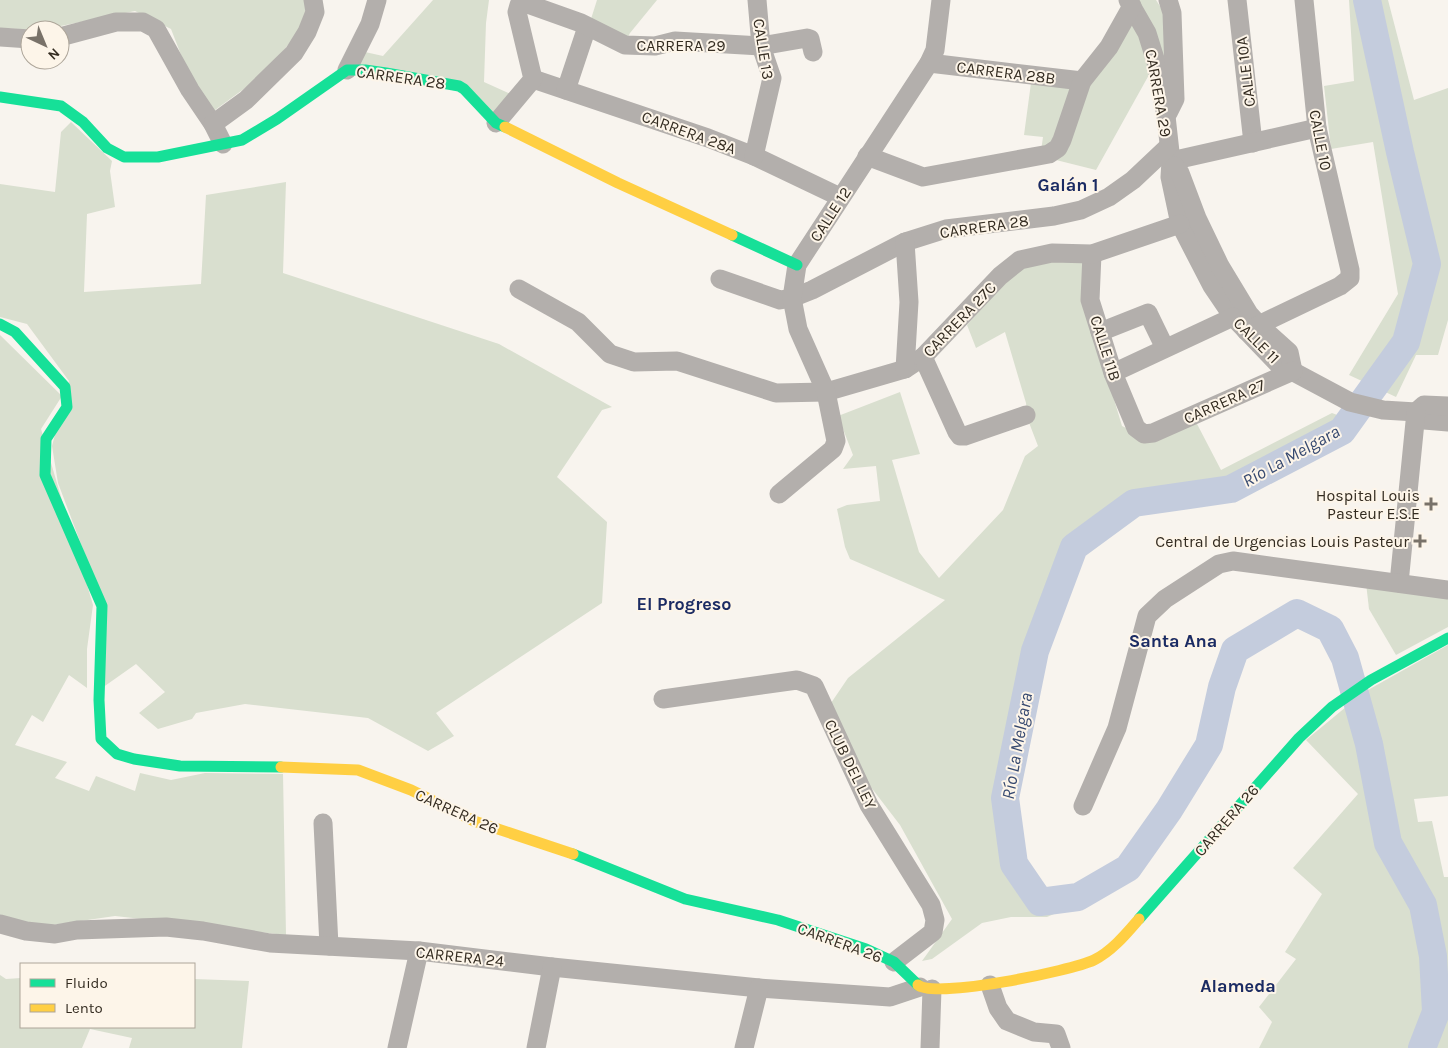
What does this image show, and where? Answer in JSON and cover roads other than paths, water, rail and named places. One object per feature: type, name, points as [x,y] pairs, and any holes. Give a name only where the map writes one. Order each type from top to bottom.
[{"type":"street","points":[[213,124],[246,100],[294,53],[307,32],[315,12],[313,0]]},
{"type":"street","points":[[347,70],[370,24],[377,0]]},
{"type":"street","name":"CALLE 13","points":[[754,156],[772,78],[761,46],[757,0]]},
{"type":"street","name":"CALLE 12","points":[[779,494],[833,449],[836,441],[826,392],[798,329],[792,298],[797,264],[929,64],[935,50],[941,0]]},
{"type":"street","points":[[1166,116],[1175,99],[1172,13],[1168,0]]},
{"type":"street","name":"CALLE 10A","points":[[1237,0],[1253,143]]},
{"type":"street","name":"CALLE 10","points":[[1253,328],[1340,286],[1350,278],[1350,270],[1317,128],[1304,0]]},
{"type":"street","name":"CARRERA 29","points":[[533,79],[517,12],[519,5],[525,3],[587,27],[625,45],[655,46],[675,41],[761,46],[807,38],[810,39],[814,52]]},
{"type":"street","points":[[867,156],[923,177],[1049,154],[1058,148],[1082,81],[1109,47],[1130,3]]},
{"type":"street","name":"CARRERA 29","points":[[1130,3],[1147,33],[1156,62],[1166,116],[1169,154]]},
{"type":"street","points":[[70,34],[116,22],[143,22],[156,30],[190,90],[213,124],[223,144]]},
{"type":"street","points":[[566,90],[587,27]]},
{"type":"street","points":[[0,37],[20,38]]},
{"type":"street","name":"CARRERA 28B","points":[[929,64],[1082,81]]},
{"type":"street","name":"CARRERA 28","points":[[0,97],[61,106],[83,122],[107,148],[124,157],[158,157],[242,140],[277,119],[347,70],[366,70],[458,86],[464,89],[496,122],[618,182],[797,264]]},
{"type":"street","points":[[496,122],[533,79]]},
{"type":"street","name":"CARRERA 28A","points":[[533,79],[708,138],[754,156],[840,197]]},
{"type":"street","points":[[1169,154],[1253,143],[1317,128]]},
{"type":"street","name":"CARRERA 28","points":[[792,298],[812,290],[906,242],[946,229],[1054,216],[1080,210],[1109,197],[1169,154]]},
{"type":"street","name":"CALLE 11","points":[[1169,154],[1170,177],[1180,224],[1212,286],[1233,317],[1253,328]]},
{"type":"street","name":"CALLE 11","points":[[1169,154],[1180,173],[1197,218],[1220,266],[1249,314],[1253,328],[1276,363],[1293,371]]},
{"type":"street","name":"CARRERA 27C","points":[[519,288],[578,322],[610,354],[634,362],[678,361],[776,393],[826,392],[905,369],[923,357],[1000,276],[1020,260],[1052,253],[1092,254],[1180,224]]},
{"type":"street","points":[[905,369],[909,302],[906,242]]},
{"type":"street","name":"CALLE 11B","points":[[1092,254],[1090,300],[1113,373],[1136,428],[1144,434]]},
{"type":"street","points":[[720,279],[780,300],[792,298]]},
{"type":"street","points":[[1100,332],[1148,313],[1165,348]]},
{"type":"street","points":[[1113,373],[1233,317]]},
{"type":"street","name":"CARRERA 26","points":[[0,324],[14,332],[65,387],[67,407],[46,439],[45,475],[102,606],[99,700],[102,739],[117,754],[134,759],[180,766],[253,766],[358,770],[411,790],[474,821],[575,855],[685,899],[778,920],[866,949],[894,962],[926,988],[990,985],[1068,968],[1094,960],[1121,940],[1299,738],[1332,707],[1371,680],[1448,638]]},
{"type":"street","points":[[923,357],[960,436],[965,436],[1026,415]]},
{"type":"street","points":[[1293,371],[1350,402],[1383,410],[1416,412],[1424,420],[1448,422]]},
{"type":"street","name":"CARRERA 27","points":[[1144,434],[1153,433],[1293,371]]},
{"type":"street","points":[[1399,583],[1416,412],[1424,405],[1448,406]]},
{"type":"street","points":[[1086,800],[1117,728],[1147,616],[1165,599],[1219,564],[1233,561],[1448,590]]},
{"type":"street","name":"CLUB DEL LEY","points":[[663,699],[798,680],[814,686],[869,805],[931,905],[936,920],[933,932],[894,962]]},
{"type":"street","points":[[323,823],[329,946]]},
{"type":"street","name":"CARRERA 24","points":[[0,924],[26,931],[55,934],[77,930],[166,927],[204,931],[270,943],[419,951],[552,967],[759,988],[890,997],[926,988]]},
{"type":"street","points":[[397,1048],[419,951]]},
{"type":"street","points":[[536,1048],[552,967]]},
{"type":"street","points":[[990,985],[998,1008],[1007,1021],[1059,1041]]},
{"type":"street","points":[[744,1048],[759,988]]},
{"type":"street","points":[[926,988],[930,1048]]},
{"type":"waterway","name":"Río La Melgara","points":[[1367,0],[1400,152],[1427,264],[1406,342],[1342,431],[1231,489],[1134,503],[1074,547],[1035,651],[1005,798],[1014,864],[1040,902],[1078,897],[1128,868],[1169,810],[1209,745],[1222,687],[1235,650],[1297,613],[1330,629],[1345,658],[1369,744],[1388,843],[1423,905],[1433,956],[1436,1012],[1422,1048]]},
{"type":"place","name":"Hospital Louis Pasteur E.S.E","points":[[1431,504]]},
{"type":"place","name":"Central de Urgencias Louis Pasteur","points":[[1420,541]]},
{"type":"district","name":"Galán 1","points":[[1068,185]]},
{"type":"district","name":"El Progreso","points":[[684,604]]},
{"type":"district","name":"Santa Ana","points":[[1173,641]]},
{"type":"district","name":"Alameda","points":[[1238,986]]}]
